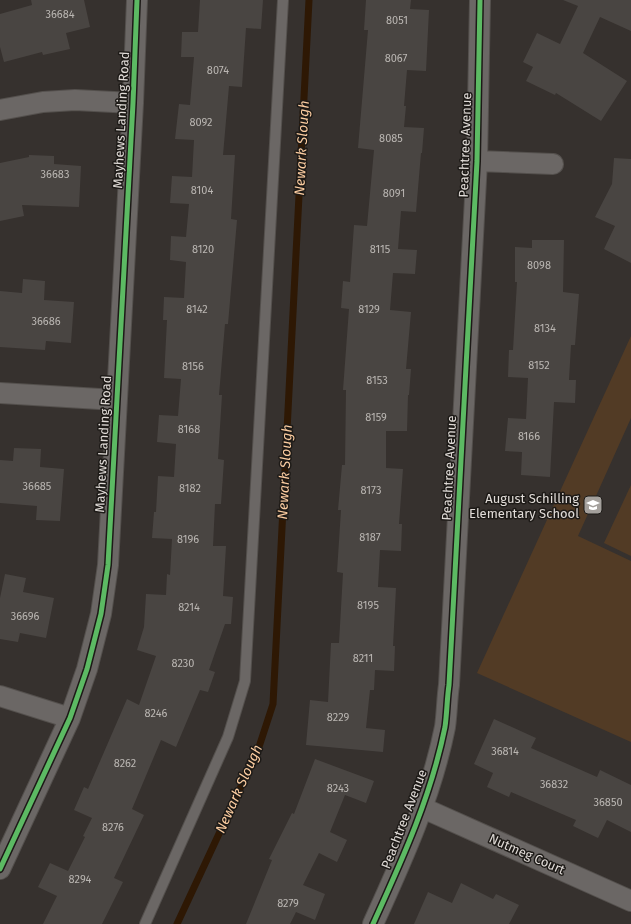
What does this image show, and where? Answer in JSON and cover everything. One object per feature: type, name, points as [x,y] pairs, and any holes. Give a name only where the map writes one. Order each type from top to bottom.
[{"type":"street","name":"Mayhews Landing Road","points":[[0,869],[70,718],[87,669],[99,621],[108,565],[133,103],[137,0]]},
{"type":"street","name":"Peachtree Avenue","points":[[373,924],[402,861],[423,808],[437,762],[445,725],[449,684],[477,161],[480,0]]},
{"type":"street","points":[[0,110],[43,102],[75,100],[133,103]]},
{"type":"street","points":[[477,161],[552,164]]},
{"type":"street","points":[[0,393],[116,400]]},
{"type":"street","points":[[0,696],[70,718]]},
{"type":"street","name":"Nutmeg Court","points":[[423,808],[631,900]]},
{"type":"lane","points":[[145,924],[228,737],[245,681],[283,0]]},
{"type":"shaded area","name":"August Schilling Elementary School","points":[[631,336],[631,418],[578,536],[631,561],[631,742],[477,673]]},
{"type":"shaded area","points":[[631,485],[631,556],[604,543]]},
{"type":"building","points":[[31,0],[84,0],[90,27],[66,33],[70,49],[43,55],[42,52],[4,62],[0,47],[0,14],[32,5]]},
{"type":"building","points":[[200,0],[263,0],[261,29],[246,28],[242,87],[229,86],[223,155],[235,155],[231,219],[237,220],[228,324],[225,324],[219,395],[222,395],[218,459],[224,460],[221,504],[215,504],[213,546],[226,546],[223,596],[233,597],[231,624],[225,624],[209,670],[215,672],[208,692],[200,690],[176,747],[161,740],[132,809],[144,815],[114,878],[123,882],[102,924],[43,924],[57,896],[38,887],[50,863],[68,871],[85,837],[83,836],[92,818],[74,810],[84,787],[88,789],[127,699],[139,705],[156,656],[137,650],[144,627],[146,594],[166,595],[167,574],[170,575],[172,539],[152,538],[154,512],[156,512],[158,476],[174,477],[176,444],[157,442],[159,415],[178,416],[181,379],[164,378],[167,320],[163,320],[164,297],[184,298],[186,262],[170,260],[171,236],[186,237],[189,204],[170,203],[172,176],[192,177],[194,140],[175,139],[179,104],[190,105],[194,57],[181,57],[182,32],[198,32]]},
{"type":"building","points":[[366,0],[411,0],[410,9],[429,10],[426,71],[407,70],[404,106],[406,106],[404,127],[424,128],[416,212],[401,211],[398,249],[417,250],[415,274],[393,273],[390,310],[411,312],[406,369],[411,369],[408,395],[407,431],[386,431],[386,468],[403,469],[399,524],[402,524],[401,551],[380,550],[378,587],[396,588],[393,646],[395,646],[394,671],[375,670],[374,690],[370,690],[366,728],[385,730],[383,752],[306,745],[310,700],[328,702],[331,643],[339,643],[343,573],[337,572],[341,510],[338,510],[342,465],[345,465],[346,390],[343,390],[349,309],[341,308],[343,281],[350,282],[354,225],[367,226],[374,150],[358,148],[368,30],[364,30]]},
{"type":"building","points":[[563,0],[631,0],[631,31],[600,17],[583,53],[627,81],[601,121],[556,93],[555,95],[526,81],[533,67],[523,62],[537,33],[560,44],[578,6]]},
{"type":"building","points":[[29,155],[54,156],[54,164],[81,166],[79,207],[22,205],[24,216],[0,221],[0,163],[29,157]]},
{"type":"building","points":[[614,158],[631,159],[631,263],[604,249],[615,226],[595,217],[612,184]]},
{"type":"building","points":[[532,240],[564,240],[563,292],[579,294],[575,345],[571,345],[569,380],[576,380],[575,403],[554,402],[550,477],[521,475],[522,452],[505,451],[508,418],[526,419],[528,378],[508,377],[509,350],[513,350],[517,282],[515,282],[515,247],[532,248]]},
{"type":"building","points":[[23,279],[45,281],[44,300],[74,302],[71,343],[46,341],[45,350],[0,347],[0,291],[22,293]]},
{"type":"building","points":[[14,448],[41,449],[40,467],[64,469],[60,521],[36,520],[37,506],[0,503],[0,460],[13,461]]},
{"type":"building","points":[[5,574],[26,578],[23,592],[54,598],[46,638],[20,633],[18,642],[0,639],[0,598]]},
{"type":"building","points":[[494,719],[536,738],[531,748],[597,777],[600,770],[631,785],[631,832],[607,820],[598,838],[573,826],[576,820],[511,792],[509,797],[487,787],[493,773],[474,764]]},
{"type":"building","points":[[315,759],[374,781],[366,803],[345,795],[330,832],[347,840],[337,862],[319,853],[303,885],[325,894],[315,920],[296,912],[290,924],[246,924],[272,860],[269,859],[292,813],[294,814]]},
{"type":"building","points":[[461,883],[493,899],[496,894],[519,905],[509,924],[414,924],[428,892],[452,903]]},
{"type":"waterway","name":"Newark Slough","points":[[177,924],[258,750],[273,704],[309,0]]},
{"type":"cycle path","points":[[0,869],[70,718],[87,669],[101,614],[108,565],[133,103],[137,0]]},
{"type":"cycle path","points":[[373,924],[415,828],[432,778],[446,722],[477,161],[480,0]]},
{"type":"place","name":"August Schilling Elementary School","points":[[593,505]]}]
